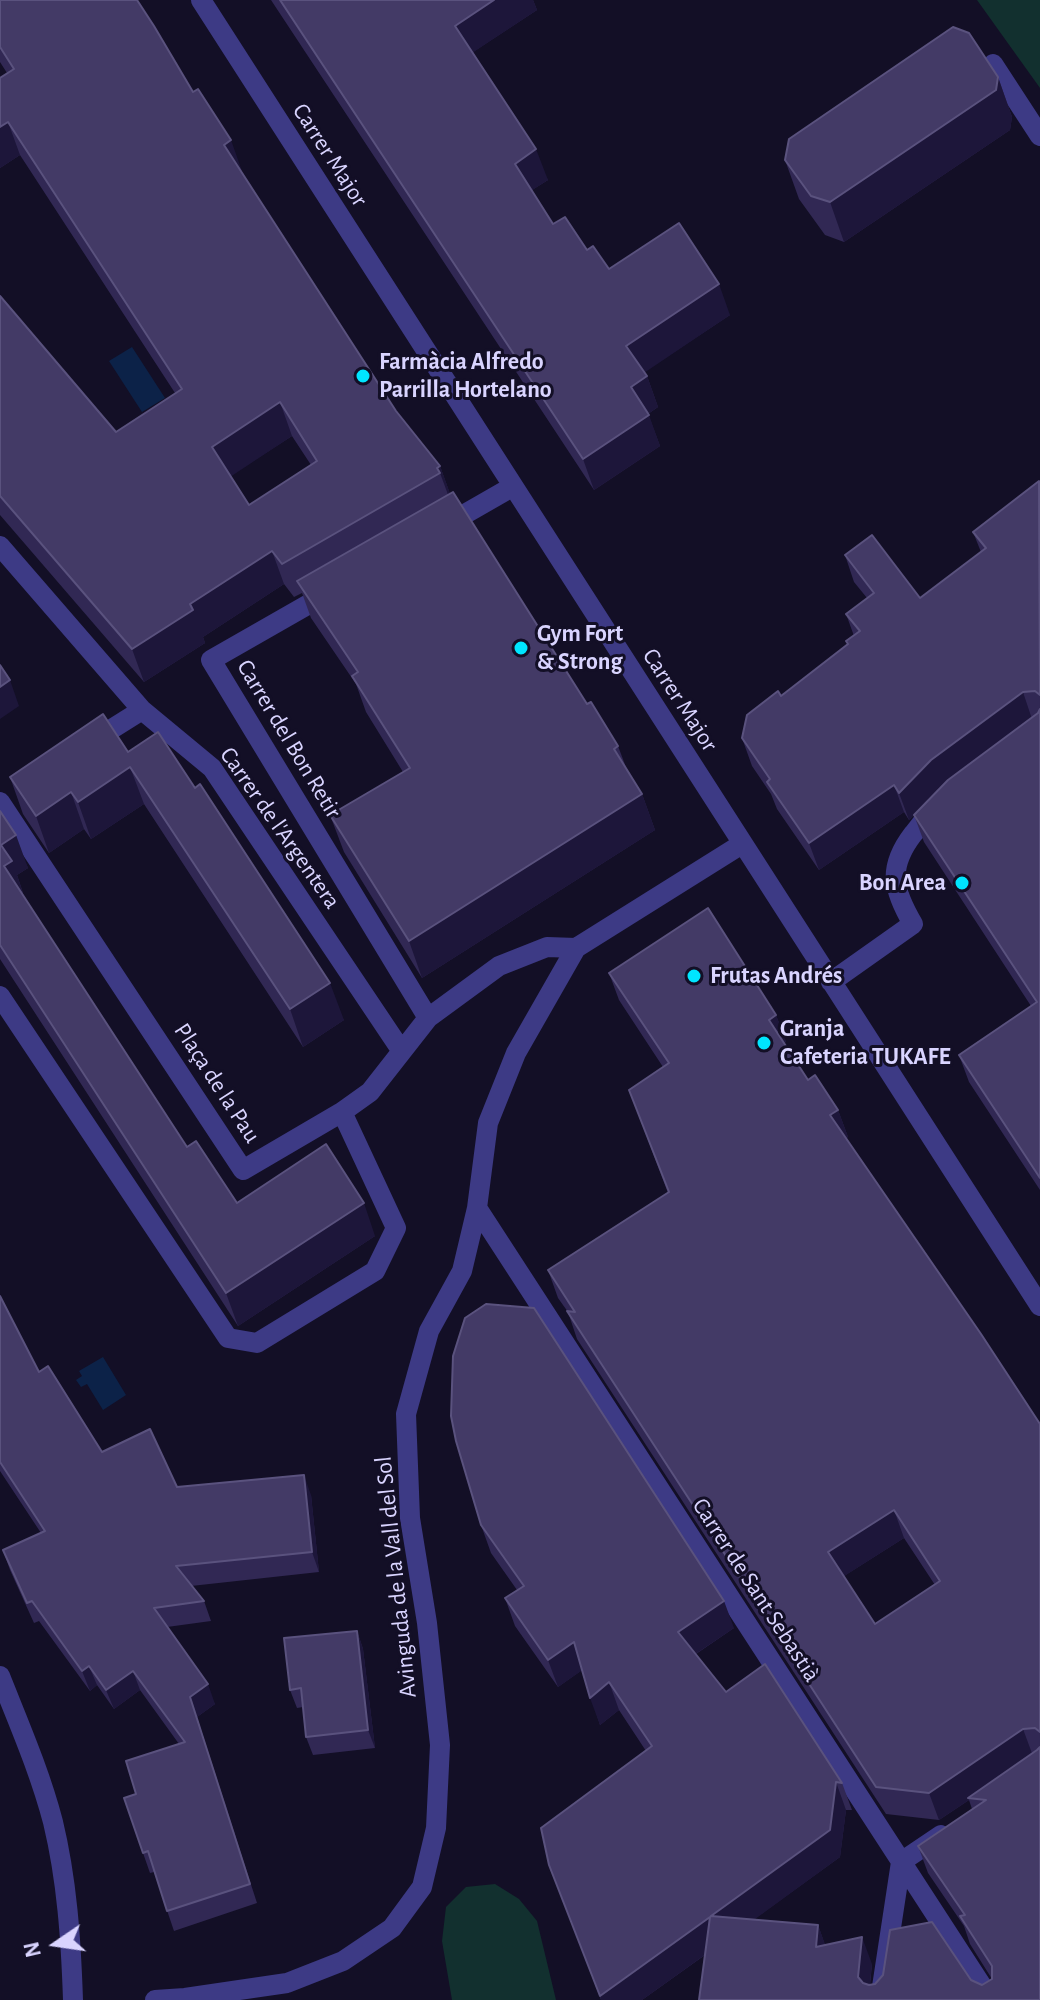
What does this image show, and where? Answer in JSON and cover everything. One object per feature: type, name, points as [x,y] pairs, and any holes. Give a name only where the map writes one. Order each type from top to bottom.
[{"type":"street","name":"Carrer Major","points":[[201,0],[1040,1306]]},
{"type":"street","points":[[993,64],[1040,136]]},
{"type":"street","points":[[430,534],[512,487]]},
{"type":"street","name":"Carrer de l'Argentera","points":[[0,546],[142,710],[212,768],[401,1050]]},
{"type":"street","name":"Carrer del Bon Retir","points":[[348,582],[211,660],[428,1018]]},
{"type":"street","points":[[78,751],[142,710]]},
{"type":"street","points":[[831,982],[913,924],[895,884],[896,862],[930,813],[954,795]]},
{"type":"street","name":"Plaça de la Pau","points":[[4,798],[243,1170],[370,1092],[428,1018],[499,966],[547,947],[576,948]]},
{"type":"street","name":"Avinguda de la Vall del Sol","points":[[155,2000],[287,1983],[343,1961],[392,1928],[422,1887],[436,1828],[440,1745],[427,1623],[410,1518],[406,1414],[429,1331],[462,1271],[477,1208],[488,1123],[516,1053],[576,948],[742,844]]},
{"type":"street","points":[[0,996],[228,1338],[257,1343],[375,1271],[396,1228],[342,1112]]},
{"type":"street","name":"Carrer de Sant Sebastià","points":[[477,1208],[991,2000]]},
{"type":"street","points":[[0,1676],[32,1755],[52,1821],[66,1897],[73,2000]]},
{"type":"street","points":[[880,2000],[901,1862],[952,1827]]},
{"type":"green space","points":[[977,0],[1040,0],[1040,88]]},
{"type":"green space","points":[[495,1884],[519,1899],[537,1921],[556,2000],[452,2000],[442,1941],[446,1907],[466,1887]]},
{"type":"water","points":[[132,347],[165,398],[142,412],[109,361]]},
{"type":"water","points":[[103,1357],[126,1395],[103,1410],[87,1384],[81,1387],[76,1380],[82,1376],[79,1371]]},
{"type":"building","points":[[0,0],[137,0],[193,92],[198,89],[231,140],[224,145],[396,411],[440,466],[437,468],[440,473],[282,564],[272,551],[190,604],[193,610],[132,649],[0,496],[0,296],[116,432],[182,389],[8,122],[0,127],[0,78],[14,69],[0,47]],"holes":[[[280,402],[317,461],[249,505],[212,447]]]},
{"type":"building","points":[[280,0],[494,0],[455,26],[536,149],[515,164],[553,224],[565,217],[587,250],[593,246],[609,269],[679,223],[719,284],[626,346],[647,376],[631,387],[649,415],[583,459]]},
{"type":"building","points":[[953,27],[969,33],[998,77],[996,90],[830,202],[811,196],[785,160],[789,139]]},
{"type":"building","points":[[1039,481],[1040,695],[1035,691],[1023,692],[931,760],[899,793],[894,785],[809,843],[767,782],[770,779],[742,738],[747,715],[778,691],[781,696],[848,644],[846,641],[860,631],[846,614],[874,593],[845,555],[872,535],[920,598],[986,548],[973,532]]},
{"type":"building","points":[[453,492],[587,704],[591,702],[618,746],[614,749],[642,794],[409,941],[330,815],[410,768],[352,676],[358,672],[297,581]]},
{"type":"building","points":[[0,665],[10,680],[0,687]]},
{"type":"building","points":[[1040,709],[1040,1178],[959,1055],[1037,1002],[914,815],[948,780]]},
{"type":"building","points":[[103,714],[128,752],[158,732],[195,788],[200,784],[330,983],[290,1009],[130,767],[78,802],[71,792],[36,816],[10,777]]},
{"type":"building","points":[[0,811],[16,835],[1,845],[12,861],[4,866],[187,1147],[196,1141],[237,1203],[326,1144],[364,1203],[226,1293],[0,945]]},
{"type":"building","points":[[708,908],[776,1015],[769,1020],[808,1080],[815,1075],[838,1110],[830,1115],[1040,1424],[1040,1732],[1035,1728],[1023,1729],[929,1793],[876,1787],[567,1311],[575,1312],[548,1270],[669,1192],[629,1090],[669,1063],[609,973]],"holes":[[[894,1510],[940,1581],[875,1624],[828,1552]]]},
{"type":"building","points":[[0,1296],[39,1372],[48,1366],[102,1452],[150,1429],[177,1487],[304,1475],[312,1552],[176,1566],[204,1601],[154,1608],[208,1684],[190,1697],[250,1884],[167,1911],[148,1851],[143,1853],[124,1798],[136,1794],[126,1761],[185,1742],[133,1671],[106,1690],[89,1666],[82,1671],[32,1601],[27,1603],[3,1550],[45,1531],[0,1462]]},
{"type":"building","points":[[486,1304],[534,1308],[724,1601],[678,1632],[726,1692],[765,1664],[842,1783],[836,1782],[830,1830],[711,1916],[818,1925],[816,1947],[862,1937],[858,1977],[869,1985],[875,1984],[883,1975],[890,1930],[932,1922],[971,1980],[982,1985],[992,1979],[992,1966],[960,1916],[965,1915],[918,1846],[986,1800],[968,1798],[1040,1747],[1040,2000],[699,2000],[710,1917],[600,1996],[549,1865],[541,1828],[652,1746],[609,1682],[590,1698],[574,1642],[548,1660],[505,1598],[524,1586],[481,1525],[451,1416],[453,1356],[465,1318]]},
{"type":"building","points":[[357,1631],[368,1730],[306,1737],[301,1688],[290,1690],[284,1638]]},
{"type":"place","name":"Farmàcia Alfredo Parrilla Hortelano","points":[[363,376]]},
{"type":"place","name":"Gym Fort & Strong","points":[[521,648]]},
{"type":"place","name":"Bon Area","points":[[962,883]]},
{"type":"place","name":"Frutas Andrés","points":[[694,976]]},
{"type":"place","name":"Granja Cafeteria TUKAFE","points":[[764,1043]]}]
